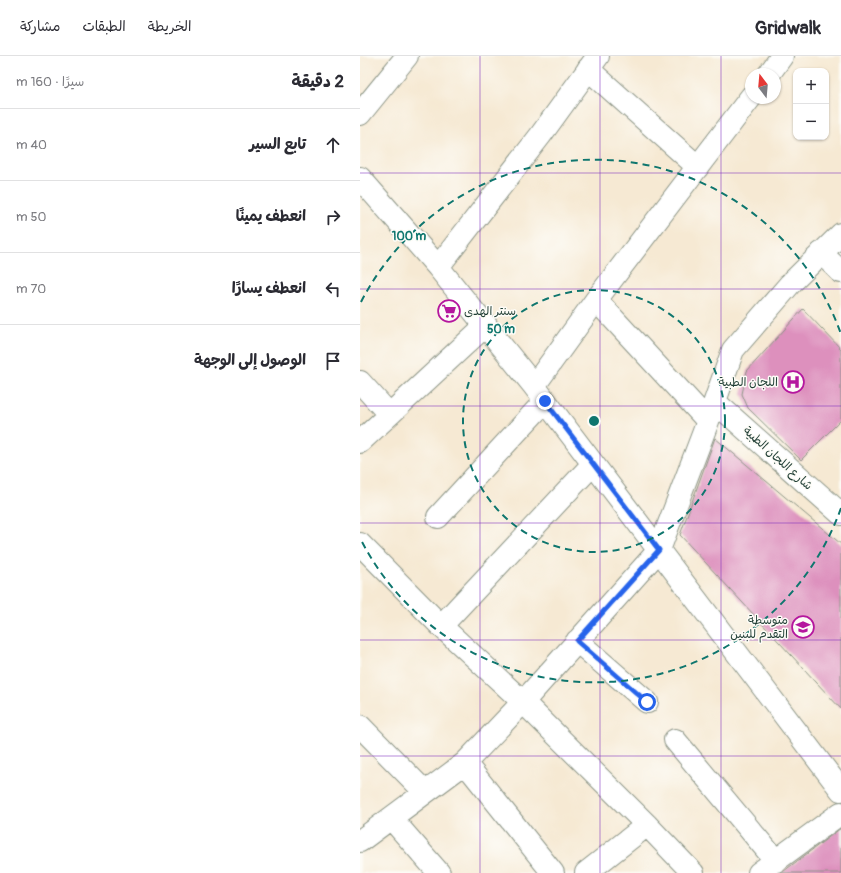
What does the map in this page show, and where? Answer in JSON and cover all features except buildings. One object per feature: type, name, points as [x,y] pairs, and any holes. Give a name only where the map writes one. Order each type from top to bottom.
[{"type":"street","points":[[360,114],[407,56]]},
{"type":"street","points":[[773,68],[782,56]]},
{"type":"street","points":[[438,267],[540,136],[593,62],[698,167]]},
{"type":"street","points":[[438,517],[540,393],[596,300],[746,104]]},
{"type":"street","points":[[360,178],[438,267],[540,393],[841,790]]},
{"type":"street","points":[[360,841],[465,763],[523,702],[659,550],[712,411],[733,350],[790,284],[841,234]]},
{"type":"street","points":[[821,253],[841,272]]},
{"type":"street","name":"شارع اللجان الطبية","points":[[596,300],[712,411],[841,514]]},
{"type":"street","points":[[360,442],[486,325]]},
{"type":"street","points":[[360,382],[389,414]]},
{"type":"street","points":[[441,626],[593,464]]},
{"type":"street","points":[[364,556],[523,702],[647,825],[693,873]]},
{"type":"street","points":[[577,641],[647,702]]},
{"type":"street","points":[[360,726],[426,792]]},
{"type":"street","points":[[675,740],[767,867],[841,813]]},
{"type":"street","points":[[465,763],[553,873]]},
{"type":"street","points":[[391,818],[439,873]]},
{"type":"street","points":[[586,873],[647,825]]},
{"type":"place","name":"سنتر الهدى","points":[[449,311]]},
{"type":"place","name":"اللجان الطبية","points":[[793,382]]},
{"type":"place","name":"متوسطة التقدم للبنين","points":[[803,627]]},
{"type":"route","points":[[545,401],[659,550],[577,641],[647,702]]}]
